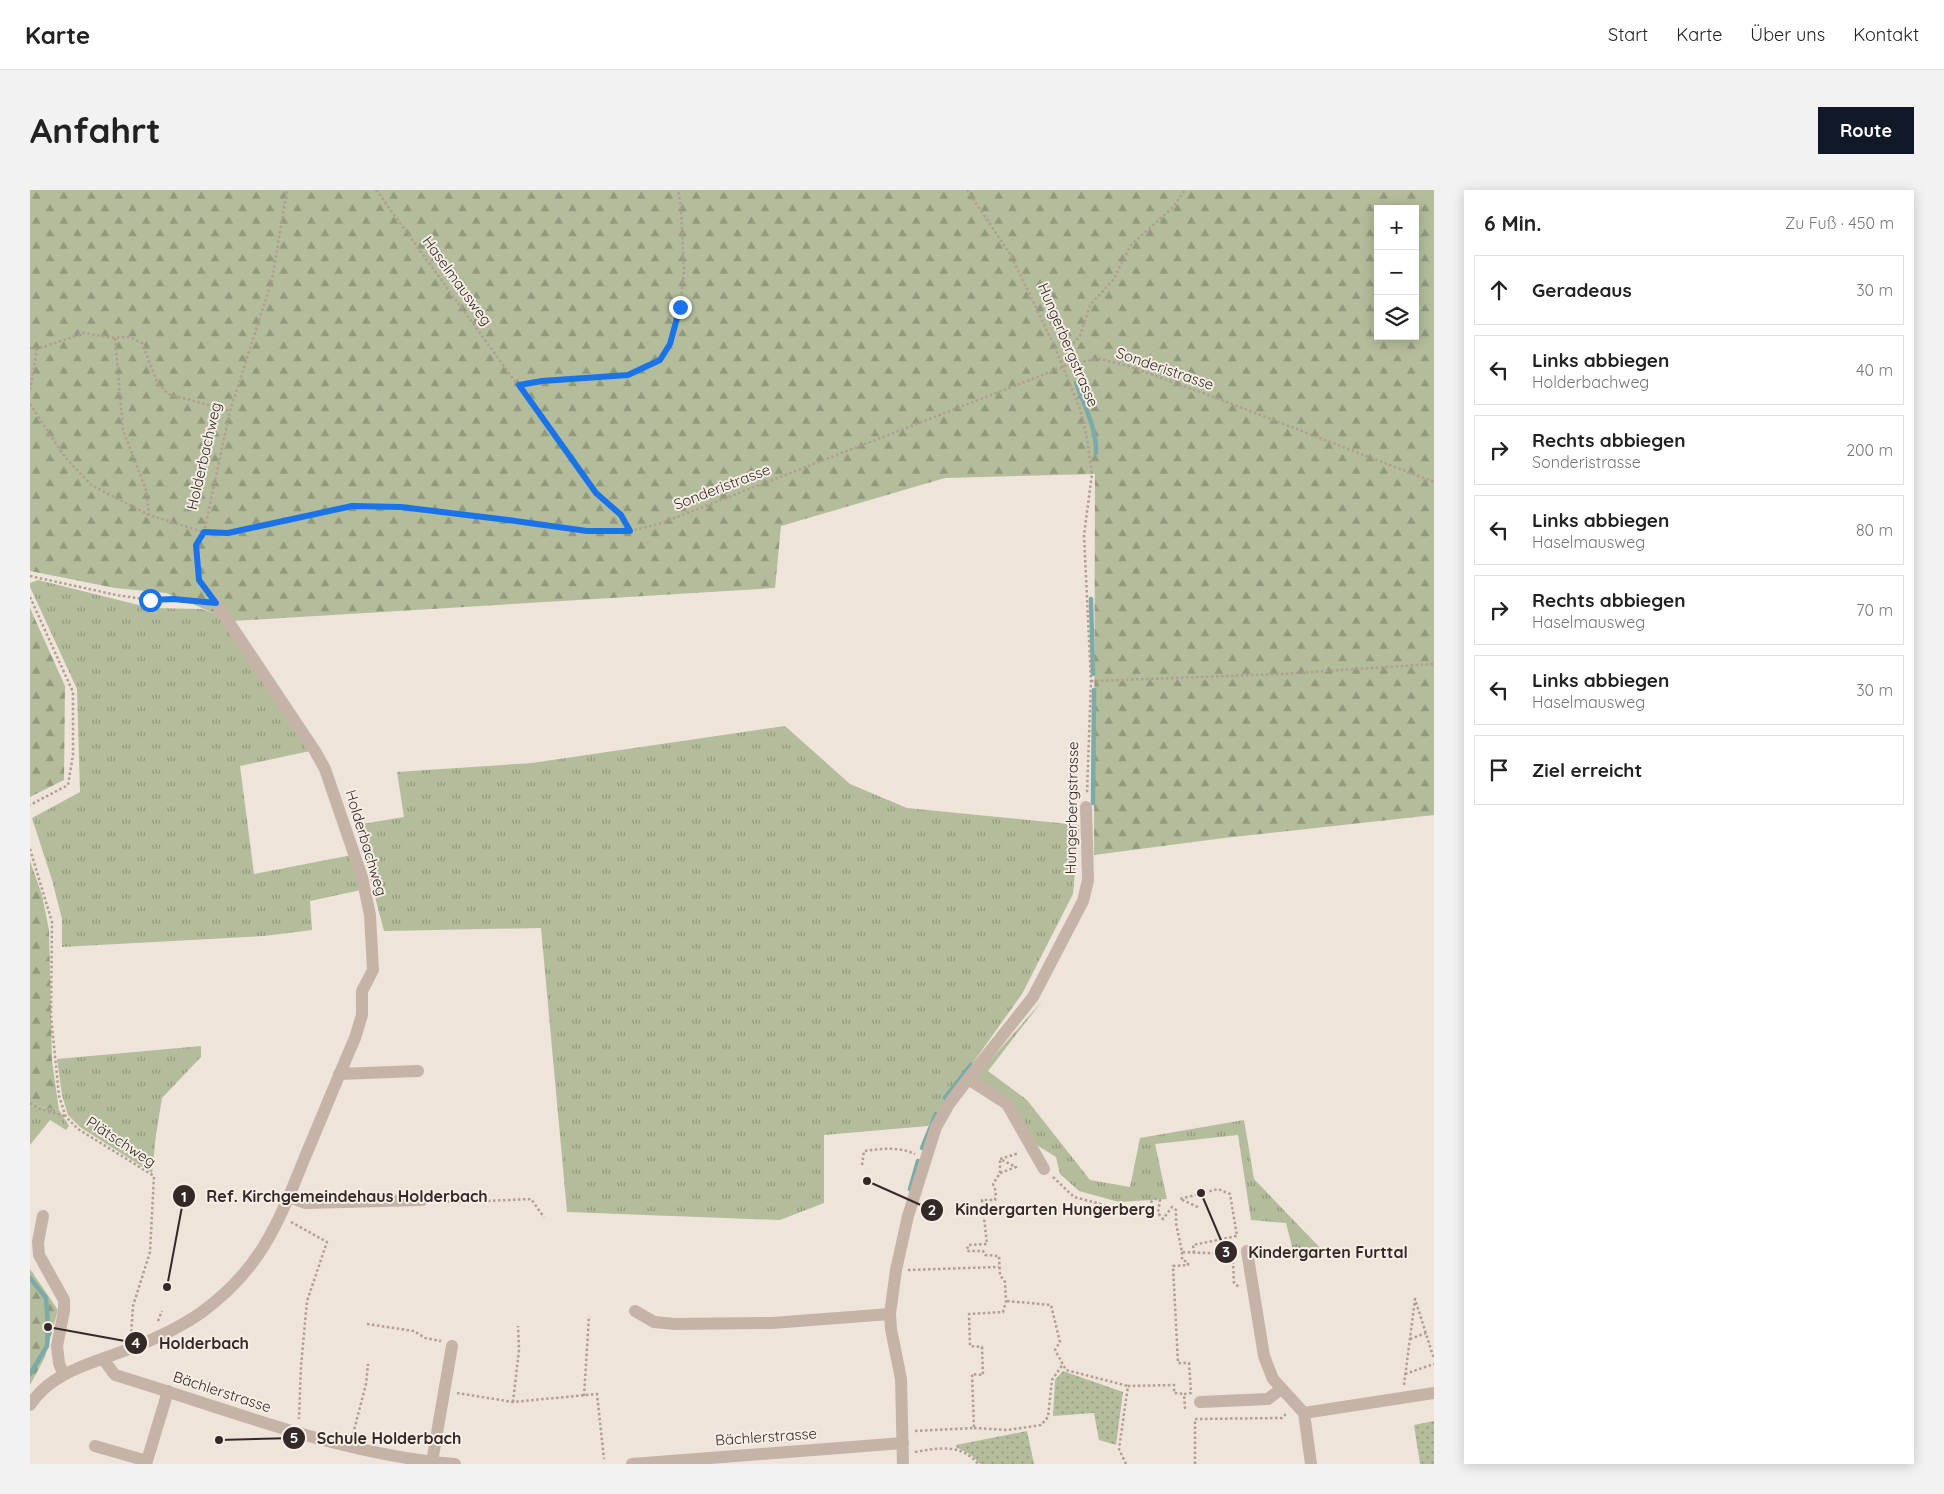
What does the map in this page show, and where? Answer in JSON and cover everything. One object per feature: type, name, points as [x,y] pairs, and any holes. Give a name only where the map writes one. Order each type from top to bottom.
[{"type":"street","name":"Holderbachweg","points":[[30,1405],[46,1386],[63,1374],[157,1338],[200,1314],[236,1284],[260,1254],[278,1223],[355,1038],[362,1015],[362,991],[373,970],[370,915],[362,877],[328,778],[315,751],[295,718],[216,603]]},
{"type":"street","name":"Hungerbergstrasse","points":[[903,1464],[902,1379],[891,1329],[890,1314],[896,1270],[908,1216],[936,1127],[949,1104],[1034,997],[1083,901],[1088,880],[1086,807]]},
{"type":"street","points":[[339,1074],[418,1071]]},
{"type":"street","points":[[968,1079],[1007,1104],[1030,1148],[1044,1169]]},
{"type":"street","points":[[289,1197],[305,1203],[422,1200]]},
{"type":"street","points":[[44,1216],[38,1242],[39,1255],[64,1300],[64,1311],[57,1346],[63,1374]]},
{"type":"street","points":[[1247,1251],[1264,1356],[1274,1379],[1281,1389],[1304,1413],[1312,1464]]},
{"type":"street","points":[[635,1311],[654,1322],[675,1324],[772,1323],[890,1314]]},
{"type":"street","points":[[432,1462],[448,1343]]},
{"type":"street","name":"Bächlerstrasse","points":[[104,1359],[115,1375],[299,1434],[354,1448],[432,1462],[455,1464]]},
{"type":"street","points":[[1200,1402],[1268,1399],[1281,1389]]},
{"type":"street","points":[[95,1446],[147,1461],[168,1391]]},
{"type":"street","points":[[1304,1413],[1434,1393]]},
{"type":"street","name":"Bächlerstrasse","points":[[632,1464],[903,1443]]},
{"type":"path","name":"Holderbachweg","points":[[216,603],[199,580],[196,545],[204,532],[230,411],[272,280],[287,190]]},
{"type":"path","name":"Haselmausweg","points":[[376,190],[596,493],[621,515],[630,531]]},
{"type":"path","points":[[519,385],[542,381],[628,375],[660,360],[670,344],[680,307],[684,272],[681,207],[678,190]]},
{"type":"path","name":"Hungerbergstrasse","points":[[967,190],[1010,254],[1063,367],[1080,409],[1092,474],[1084,535],[1090,681],[1086,807]]},
{"type":"path","points":[[1070,363],[1070,348],[1080,336],[1090,305],[1113,280],[1131,245],[1174,208],[1184,190]]},
{"type":"path","points":[[30,348],[37,349],[84,332],[115,338],[129,337],[142,343],[157,382],[168,394],[230,411]]},
{"type":"path","points":[[115,338],[123,430],[146,490],[149,515]]},
{"type":"path","points":[[30,390],[37,349]]},
{"type":"path","name":"Sonderistrasse","points":[[30,404],[65,457],[91,484],[149,515],[204,532],[228,533],[352,506],[401,507],[587,531],[630,531],[659,524],[1070,363],[1100,359],[1128,366],[1211,396],[1434,482]]},
{"type":"path","points":[[30,574],[116,595],[150,600],[173,599],[216,603]]},
{"type":"path","points":[[30,597],[73,692],[73,754],[68,785],[30,805]]},
{"type":"path","points":[[1090,681],[1281,674],[1434,664]]},
{"type":"path","name":"Plätschweg","points":[[30,849],[52,922],[51,1016],[59,1096],[66,1117],[78,1129],[154,1176],[150,1252],[133,1306],[130,1331],[132,1340]]},
{"type":"path","points":[[30,1103],[40,1109],[66,1117]]},
{"type":"path","points":[[862,1165],[864,1151],[888,1148],[905,1149],[925,1158]]},
{"type":"path","points":[[1000,1159],[1030,1148]]},
{"type":"path","points":[[1000,1159],[1016,1167],[1000,1173]]},
{"type":"path","points":[[974,1428],[972,1374],[983,1374],[982,1347],[970,1346],[969,1314],[1003,1312],[1006,1301],[1005,1282],[1000,1275],[999,1256],[985,1255],[983,1251],[967,1251],[968,1245],[987,1244],[982,1200],[995,1200],[996,1192],[993,1184],[1000,1173],[1000,1159]]},
{"type":"path","points":[[1006,1301],[1051,1305],[1060,1342],[1055,1350],[1066,1370],[1128,1386],[1174,1385],[1174,1393],[1191,1393],[1189,1363],[1178,1363],[1173,1266],[1188,1265],[1188,1262],[1182,1260],[1176,1223],[1176,1210],[1172,1207],[1163,1219],[1158,1213],[1150,1211],[1116,1208],[1074,1197],[1044,1169]]},
{"type":"path","points":[[1194,1253],[1192,1245],[1237,1236],[1230,1194],[1218,1189],[1180,1199],[1200,1208]]},
{"type":"path","points":[[422,1200],[463,1202],[531,1199],[544,1217]]},
{"type":"path","points":[[1150,1211],[1151,1202],[1155,1199],[1160,1200],[1158,1213]]},
{"type":"path","points":[[288,1221],[327,1242],[307,1301],[300,1375],[299,1420]]},
{"type":"path","points":[[1182,1252],[1230,1254],[1233,1260],[1234,1283],[1240,1288]]},
{"type":"path","points":[[906,1270],[999,1266]]},
{"type":"path","points":[[1403,1389],[1415,1299],[1434,1358]]},
{"type":"path","points":[[157,1323],[162,1311]]},
{"type":"path","points":[[584,1396],[589,1316]]},
{"type":"path","points":[[367,1324],[414,1330],[425,1338],[448,1343]]},
{"type":"path","points":[[514,1402],[519,1350],[518,1326]]},
{"type":"path","points":[[1410,1339],[1426,1333]]},
{"type":"path","points":[[351,1440],[362,1401],[368,1364]]},
{"type":"path","points":[[911,1432],[974,1428],[1008,1430],[1041,1425],[1048,1416],[1052,1380],[1063,1364]]},
{"type":"path","points":[[1405,1374],[1434,1364]]},
{"type":"path","points":[[1126,1464],[1120,1449],[1128,1386]]},
{"type":"path","points":[[452,1392],[514,1402],[597,1394],[604,1459]]},
{"type":"path","points":[[1184,1394],[1186,1408]]},
{"type":"path","points":[[1195,1464],[1195,1419],[1282,1418],[1286,1414]]},
{"type":"path","points":[[911,1453],[952,1448],[963,1452],[978,1464]]},
{"type":"green space","points":[[30,190],[1434,190],[1434,815],[1224,838],[1094,855],[1095,474],[945,478],[781,526],[775,588],[233,621],[166,593],[115,588],[30,571]]},
{"type":"green space","points":[[38,580],[151,608],[202,609],[217,614],[310,751],[240,766],[254,874],[352,855],[361,890],[310,901],[312,930],[264,936],[62,947],[62,919],[52,880],[32,818],[80,792],[77,689],[30,587],[30,583]]},
{"type":"green space","points":[[30,608],[65,686],[64,780],[30,797]]},
{"type":"green space","points":[[785,726],[850,784],[907,808],[1079,825],[1073,894],[1022,994],[928,1126],[824,1135],[824,1203],[780,1220],[567,1212],[541,928],[384,931],[356,825],[404,817],[397,772],[532,763]]},
{"type":"green space","points":[[30,861],[42,895],[49,930],[52,1061],[59,1110],[30,1105]]},
{"type":"green space","points":[[1043,1000],[988,1071],[1027,1100],[1090,1180],[1130,1187],[1140,1138],[1244,1120],[1254,1179],[1325,1253],[1295,1258],[1286,1223],[1251,1220],[1238,1135],[1155,1144],[1167,1199],[1119,1202],[1079,1191],[1060,1174],[1056,1157],[1035,1144],[1007,1098],[974,1079]]},
{"type":"green space","points":[[201,1046],[201,1057],[162,1098],[152,1173],[80,1127],[68,1115],[62,1095],[57,1059]]},
{"type":"green space","points":[[30,1105],[59,1110],[69,1126],[66,1130],[50,1120],[30,1145]]},
{"type":"green space","points":[[30,1269],[58,1310],[45,1357],[30,1385]]},
{"type":"green space","points":[[1063,1371],[1123,1392],[1116,1445],[1099,1440],[1094,1413],[1053,1416],[1055,1380]]},
{"type":"green space","points":[[1434,1421],[1434,1464],[1420,1464],[1414,1425]]},
{"type":"green space","points":[[1027,1431],[1034,1464],[980,1464],[971,1455],[956,1447],[956,1445]]},
{"type":"waterway","points":[[1076,383],[1092,426],[1096,453]]},
{"type":"waterway","points":[[1091,599],[1093,674]]},
{"type":"waterway","points":[[1093,803],[1094,690]]},
{"type":"waterway","points":[[945,1098],[971,1065]]},
{"type":"waterway","points":[[922,1148],[936,1114]]},
{"type":"waterway","points":[[910,1189],[918,1161]]},
{"type":"waterway","points":[[30,1278],[46,1298],[48,1327],[47,1346],[30,1374]]},
{"type":"place","name":"Kindergarten Hungerberg","points":[[867,1181]]},
{"type":"place","name":"Kindergarten Furttal","points":[[1201,1193]]},
{"type":"place","name":"Ref. Kirchgemeindehaus Holderbach","points":[[167,1287]]},
{"type":"place","name":"Holderbach","points":[[48,1327]]},
{"type":"place","name":"Schule Holderbach","points":[[219,1440]]},
{"type":"route","points":[[150,600],[173,599],[216,603],[199,580],[196,545],[204,532],[228,533],[352,506],[401,507],[587,531],[630,531],[621,515],[596,493],[519,385],[542,381],[628,375],[660,360],[670,344],[680,307]]}]
